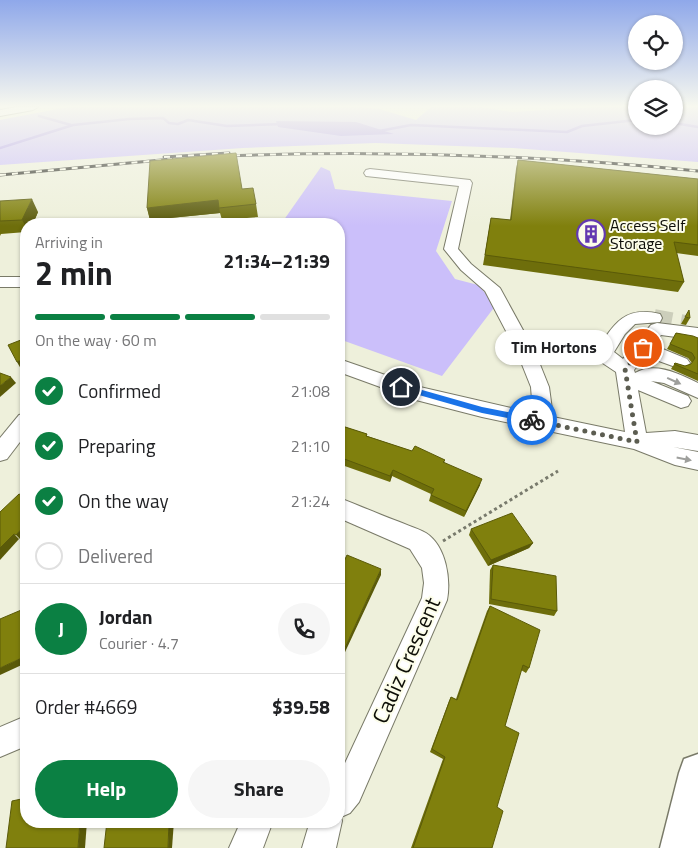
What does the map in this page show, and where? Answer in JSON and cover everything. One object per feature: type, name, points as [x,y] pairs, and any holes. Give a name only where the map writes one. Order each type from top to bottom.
[{"type":"main road","points":[[680,848],[698,773]]},
{"type":"street","points":[[370,173],[466,183],[451,249],[466,267],[492,288],[526,352],[540,387],[544,422]]},
{"type":"street","points":[[0,282],[20,282]]},
{"type":"street","points":[[625,369],[606,358],[605,352],[628,319],[636,316],[654,318]]},
{"type":"street","points":[[637,442],[625,369],[657,329],[694,328]]},
{"type":"street","points":[[643,348],[681,363]]},
{"type":"street","points":[[345,367],[416,393],[482,410],[637,442],[675,457],[698,461]]},
{"type":"street","points":[[689,402],[645,386],[641,381],[642,376],[647,374],[661,375],[698,392]]},
{"type":"street","points":[[628,389],[664,402],[689,402]]},
{"type":"street","points":[[0,453],[20,428]]},
{"type":"street","points":[[637,442],[675,439],[698,443]]},
{"type":"street","points":[[345,511],[418,541],[427,551]]},
{"type":"street","name":"Cadiz Crescent","points":[[345,795],[434,600],[438,586],[436,567],[427,551]]},
{"type":"street","points":[[0,742],[20,734]]},
{"type":"street","points":[[246,848],[254,828]]},
{"type":"street","points":[[319,848],[324,828]]},
{"type":"path","points":[[427,551],[558,471]]},
{"type":"shaded area","points":[[0,147],[281,147],[0,165]]},
{"type":"shaded area","points":[[474,147],[698,147],[698,162],[513,148]]},
{"type":"shaded area","points":[[321,167],[330,171],[335,189],[452,201],[436,251],[455,279],[478,285],[496,305],[442,376],[345,341],[345,218],[285,218]]},
{"type":"building","points":[[236,153],[242,189],[253,188],[256,204],[219,208],[218,200],[147,208],[150,161]]},
{"type":"building","name":"Access Self Storage","points":[[518,160],[698,179],[698,245],[674,242],[684,282],[485,255],[491,218],[511,220]]},
{"type":"building","points":[[32,199],[23,218],[20,218],[20,220],[0,221],[0,201]]},
{"type":"building","points":[[689,310],[690,318],[685,317]]},
{"type":"building","points":[[676,333],[698,338],[698,374],[674,364],[685,366],[691,364],[695,358],[692,353],[670,344]]},
{"type":"building","points":[[20,340],[20,361],[17,362],[8,345]]},
{"type":"building","points":[[0,373],[11,377],[0,386]]},
{"type":"building","points":[[345,427],[412,451],[415,446],[445,460],[443,462],[482,479],[466,511],[431,495],[434,489],[393,470],[390,476],[345,459]]},
{"type":"building","points":[[20,494],[20,531],[0,548],[0,512]]},
{"type":"building","points":[[512,513],[533,543],[491,560],[471,529]]},
{"type":"building","points":[[347,555],[381,569],[345,648],[345,559]]},
{"type":"building","points":[[493,565],[556,576],[557,611],[491,599]]},
{"type":"building","points":[[490,606],[540,630],[529,668],[523,665],[505,726],[519,733],[497,807],[503,811],[492,848],[413,848],[445,757],[432,749],[451,697],[457,700]]},
{"type":"building","points":[[20,611],[20,659],[0,668],[0,619]]},
{"type":"building","points":[[20,799],[20,828],[79,828],[78,848],[6,848],[12,801]]},
{"type":"building","points":[[106,828],[169,828],[168,848],[104,848]]},
{"type":"waterway","points":[[0,148],[5,147]]},
{"type":"tunnel","points":[[654,318],[686,324]]},
{"type":"railway","points":[[164,157],[229,153]]},
{"type":"railway","points":[[222,156],[282,154],[460,155],[579,161],[698,171]]},
{"type":"railway","points":[[0,175],[172,159]]},
{"type":"way so far","points":[[532,420],[637,442],[625,369],[643,348]]},
{"type":"place","name":"Access Self Storage","points":[[591,234]]},
{"type":"place","name":"Tim Hortons","points":[[643,348]]},
{"type":"route","points":[[401,387],[416,393],[482,410],[532,420]]}]
